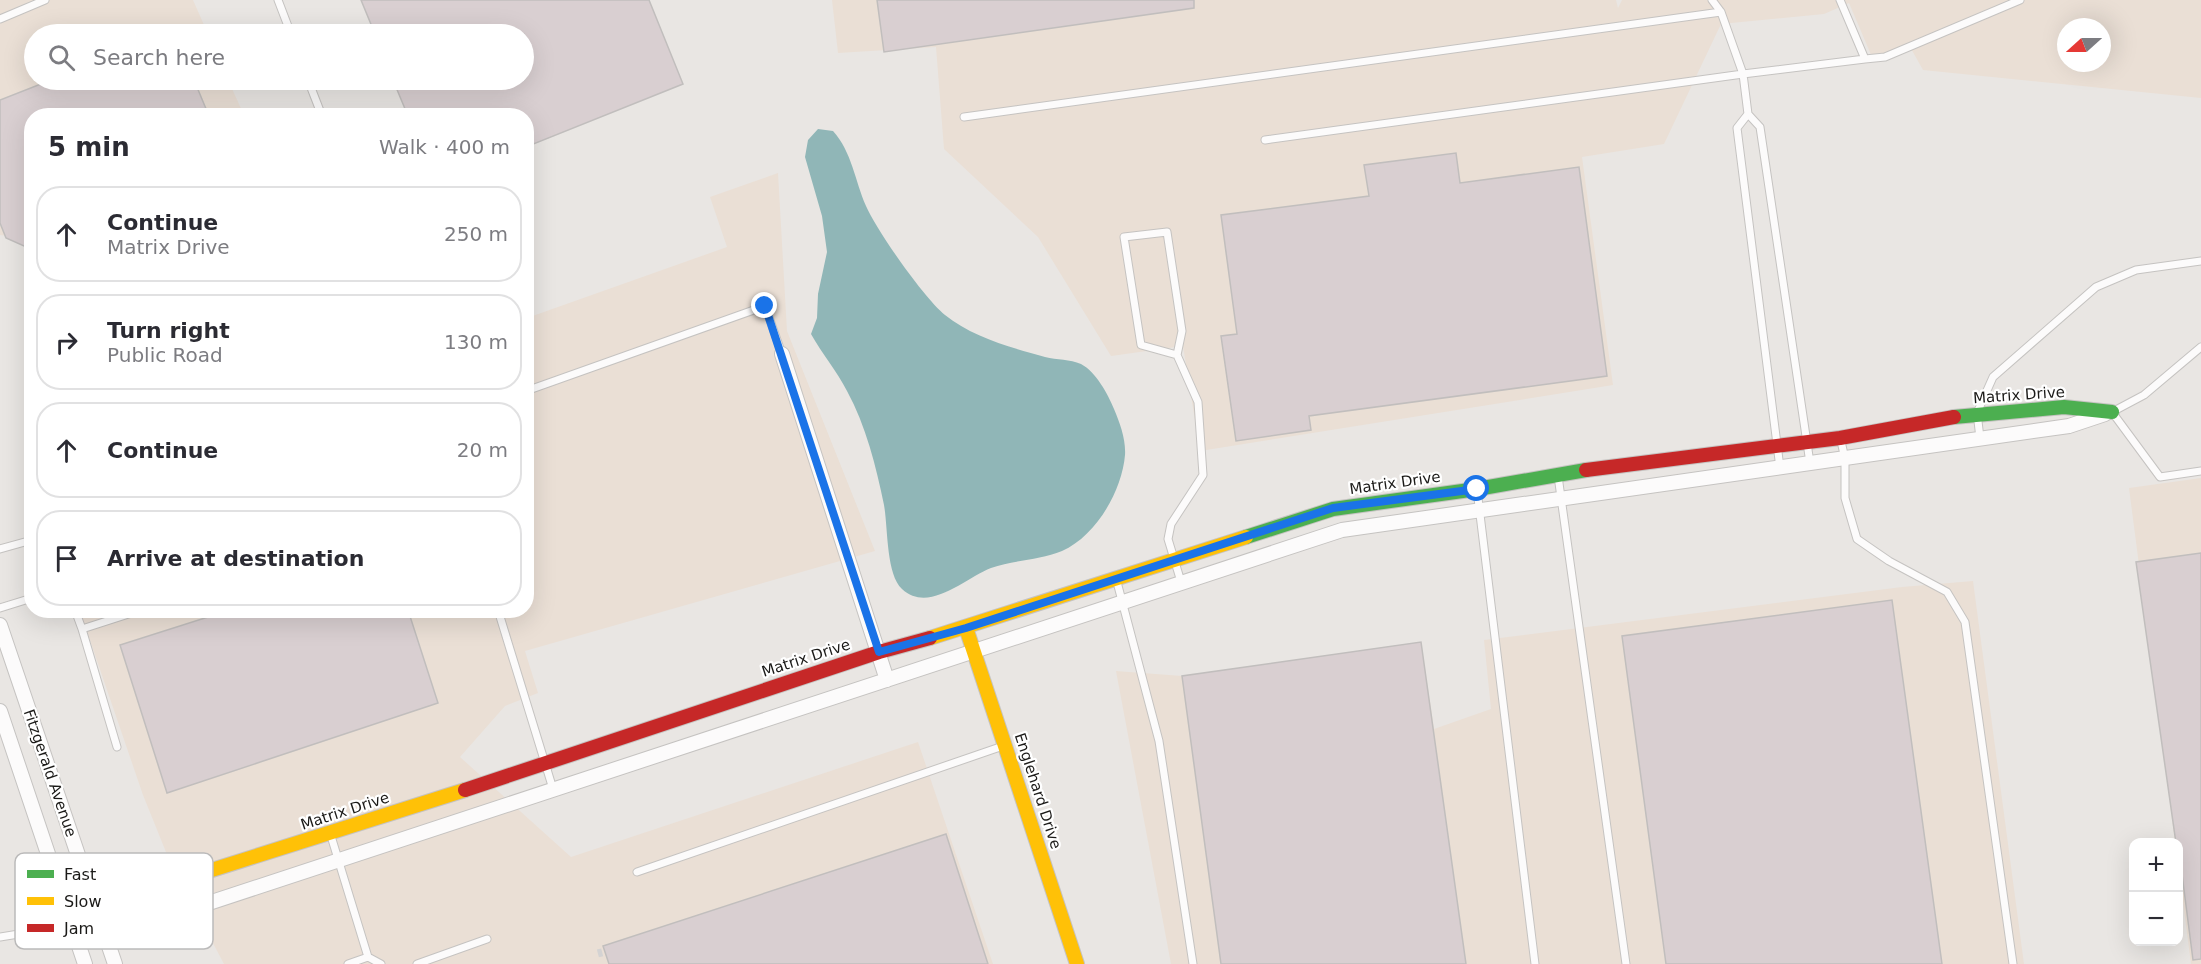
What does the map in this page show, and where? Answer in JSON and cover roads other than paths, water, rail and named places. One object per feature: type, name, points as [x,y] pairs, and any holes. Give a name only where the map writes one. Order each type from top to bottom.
[{"type":"street","points":[[782,354],[887,680]]},
{"type":"street","name":"Matrix Drive","points":[[213,870],[330,834],[879,652],[966,628],[1333,508],[1477,489],[1558,474],[1840,438],[1977,413],[2064,407],[2112,412]]},
{"type":"street","points":[[213,902],[974,651],[1182,585],[1342,530],[2069,426],[2112,412]]},
{"type":"street","name":"Englehard Drive","points":[[966,628],[1077,964]]},
{"type":"street","name":"Fitzgerald Avenue","points":[[1,634],[78,853]]},
{"type":"street","name":"Fitzgerald Avenue","points":[[0,711],[48,853]]},
{"type":"street","name":"Fitzgerald Avenue","points":[[80,949],[85,964]]},
{"type":"street","name":"Fitzgerald Avenue","points":[[110,949],[115,964]]},
{"type":"lane","points":[[0,19],[45,0]]},
{"type":"lane","points":[[278,0],[287,24]]},
{"type":"lane","points":[[1712,0],[1721,12],[1743,74],[1748,114],[1760,127],[1810,463]]},
{"type":"lane","points":[[1840,0],[1865,59]]},
{"type":"lane","points":[[1264,140],[1743,74],[1885,57],[2020,0]]},
{"type":"lane","points":[[964,117],[1721,12]]},
{"type":"lane","points":[[312,90],[319,108]]},
{"type":"lane","points":[[1748,114],[1737,128],[1780,468]]},
{"type":"lane","points":[[1177,355],[1141,345],[1124,237],[1167,232],[1182,331],[1177,355],[1198,402],[1203,475],[1171,524],[1168,539],[1182,585]]},
{"type":"lane","points":[[1980,438],[1977,413],[1993,377],[2096,287],[2136,270],[2201,261]]},
{"type":"lane","points":[[534,388],[765,306],[782,354]]},
{"type":"lane","points":[[2201,348],[2144,395],[2112,412],[2160,477],[2201,471]]},
{"type":"lane","points":[[1840,438],[1845,459],[1845,498],[1857,539],[1889,561],[1947,592],[1965,622],[2013,964]]},
{"type":"lane","points":[[1558,474],[1626,964]]},
{"type":"lane","points":[[1477,489],[1535,964]]},
{"type":"lane","points":[[0,549],[24,542]]},
{"type":"lane","points":[[1117,579],[1159,741],[1193,964]]},
{"type":"lane","points":[[0,608],[24,600]]},
{"type":"lane","points":[[78,618],[117,747]]},
{"type":"lane","points":[[82,629],[116,618]]},
{"type":"lane","points":[[500,618],[553,789]]},
{"type":"lane","points":[[637,872],[1006,746]]},
{"type":"lane","points":[[330,834],[368,957],[381,964]]},
{"type":"lane","points":[[0,937],[15,934]]},
{"type":"lane","points":[[417,964],[487,939]]},
{"type":"lane","points":[[348,964],[368,957]]},
{"type":"water","points":[[818,129],[833,131],[839,139],[849,157],[866,206],[880,231],[914,280],[945,315],[967,330],[993,341],[1045,357],[1081,364],[1092,372],[1105,390],[1124,438],[1123,469],[1113,497],[1105,511],[1086,535],[1074,544],[1054,554],[991,568],[935,596],[924,598],[913,596],[902,589],[897,582],[890,562],[881,490],[865,432],[843,384],[811,334],[817,318],[818,294],[827,252],[822,216],[805,157],[808,140]]},
{"type":"railway","points":[[599,949],[603,964]]}]
